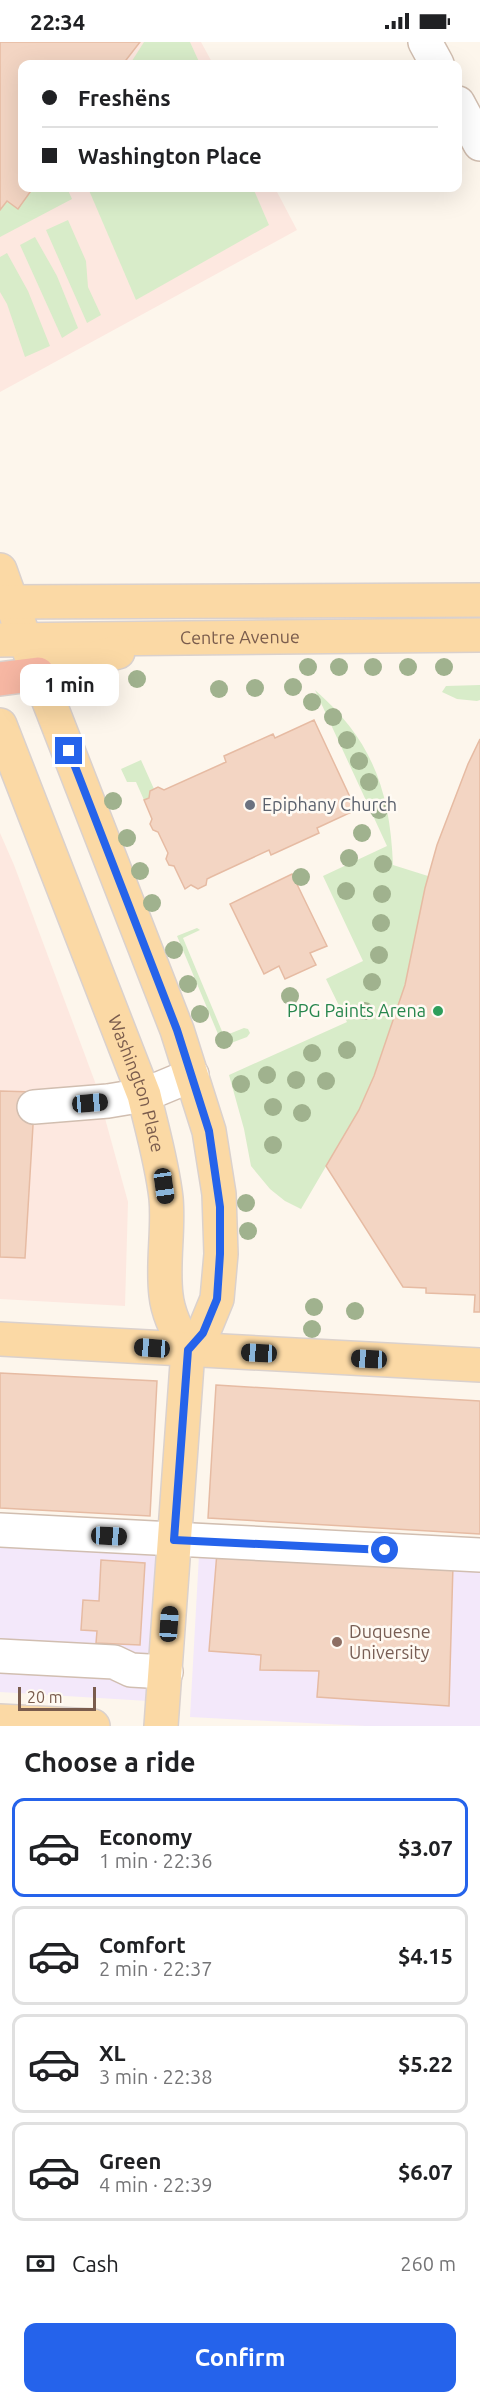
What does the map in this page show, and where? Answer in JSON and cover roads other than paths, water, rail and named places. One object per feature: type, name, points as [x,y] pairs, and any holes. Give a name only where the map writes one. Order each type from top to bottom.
[{"type":"highway","points":[[0,679],[39,674]]},
{"type":"main road","points":[[0,570],[12,640],[39,674],[192,1075],[209,1131],[216,1168],[220,1254],[215,1306],[203,1333],[188,1350],[161,1726]]},
{"type":"main road","name":"Centre Avenue","points":[[6,602],[480,600]]},
{"type":"main road","name":"Centre Avenue","points":[[12,640],[480,635]]},
{"type":"main road","points":[[39,674],[173,638]]},
{"type":"main road","name":"Washington Place","points":[[0,725],[144,1095],[158,1153],[166,1200],[166,1294],[169,1311],[188,1350]]},
{"type":"main road","points":[[0,1339],[480,1365]]},
{"type":"main road","points":[[0,1721],[93,1726]]},
{"type":"street","points":[[424,42],[435,60]]},
{"type":"street","points":[[462,110],[480,144]]},
{"type":"street","points":[[34,1107],[108,1101],[144,1095],[192,1075]]},
{"type":"street","points":[[0,1530],[480,1555]]},
{"type":"street","points":[[0,1656],[114,1662],[131,1670],[166,1672]]},
{"type":"place","name":"Epiphany Church","points":[[250,805]]},
{"type":"place","name":"PPG Paints Arena","points":[[438,1011]]},
{"type":"place","name":"Duquesne University","points":[[337,1642]]}]
